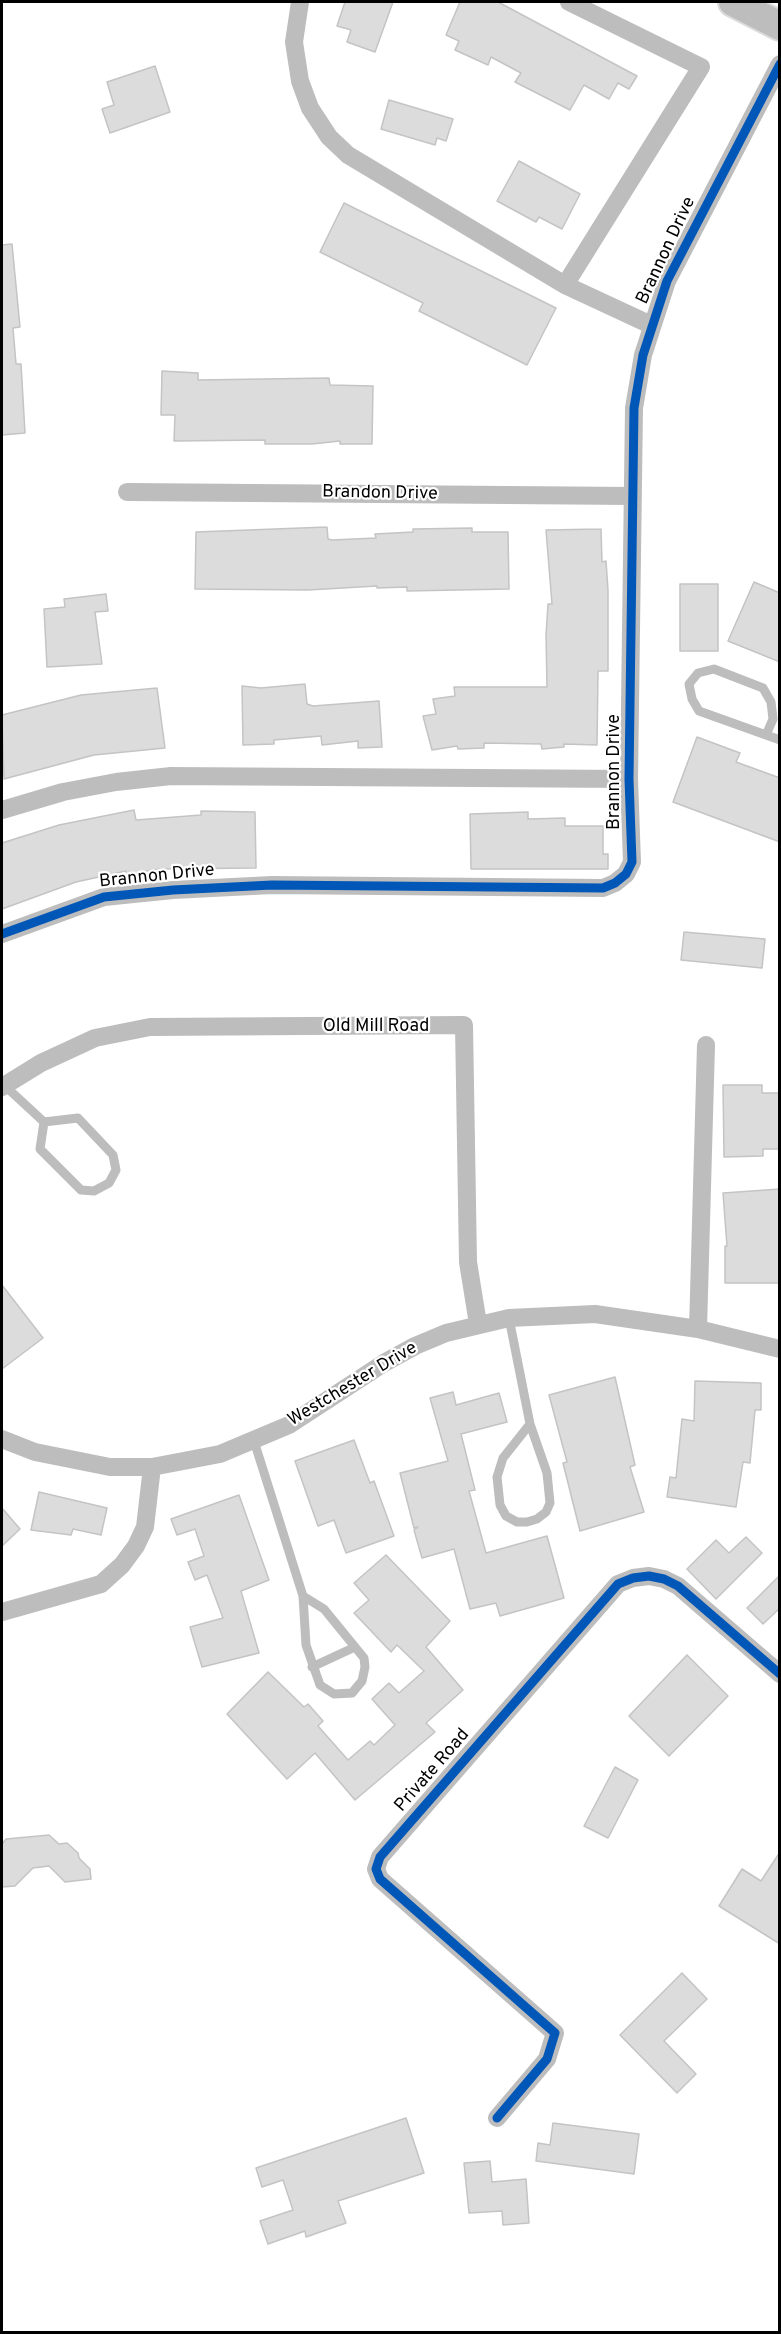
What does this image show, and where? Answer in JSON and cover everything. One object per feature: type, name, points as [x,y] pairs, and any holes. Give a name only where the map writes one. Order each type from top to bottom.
[{"type":"main road","points":[[733,2],[780,26]]},
{"type":"street","name":"Brannon Drive","points":[[300,2],[294,42],[300,81],[310,108],[329,137],[348,155],[565,285],[651,325]]},
{"type":"street","points":[[565,285],[701,67],[569,2]]},
{"type":"street","name":"Brannon Drive","points":[[2,934],[104,897],[173,890],[272,885],[603,888],[615,883],[626,874],[632,862],[629,779],[634,408],[643,355],[667,281],[780,64]]},
{"type":"street","name":"Brandon Drive","points":[[127,492],[633,496]]},
{"type":"street","name":"Brannon Drive","points":[[2,810],[63,792],[116,782],[171,776],[629,779]]},
{"type":"street","name":"Old Mill Road","points":[[3,1086],[41,1063],[94,1038],[150,1027],[464,1026],[468,1262],[478,1324]]},
{"type":"street","points":[[698,1329],[706,1045]]},
{"type":"street","name":"Westchester Drive","points":[[2,1440],[35,1452],[110,1467],[152,1467],[220,1454],[289,1425],[384,1363],[415,1346],[446,1333],[509,1318],[595,1314],[698,1329],[780,1349]]},
{"type":"street","points":[[2,1612],[101,1584],[122,1565],[145,1527],[152,1467]]},
{"type":"street","name":"Private Road","points":[[497,2118],[547,2059],[555,2033],[380,1880],[376,1869],[380,1857],[618,1584],[633,1578],[649,1576],[664,1579],[678,1586],[780,1674]]},
{"type":"lane","points":[[766,735],[773,719],[771,702],[763,688],[714,669],[698,673],[689,684],[692,699],[699,711],[766,735],[780,740]]},
{"type":"lane","points":[[3,1086],[44,1122],[78,1118],[113,1155],[116,1170],[109,1183],[94,1191],[81,1190],[40,1149],[44,1122]]},
{"type":"lane","points":[[509,1318],[530,1424],[548,1473],[550,1503],[546,1512],[537,1519],[517,1522],[506,1516],[500,1505],[497,1477],[503,1458],[530,1424]]},
{"type":"lane","points":[[254,1441],[303,1596],[306,1645],[312,1667],[320,1685],[334,1694],[351,1693],[362,1681],[364,1658],[324,1609],[303,1596]]},
{"type":"lane","points":[[312,1667],[355,1647]]},
{"type":"building","points":[[345,2],[393,2],[375,52],[347,42],[351,30],[337,26]]},
{"type":"building","points":[[460,2],[498,2],[637,76],[629,89],[618,83],[609,99],[584,85],[570,110],[515,82],[521,73],[491,57],[488,65],[455,50],[459,41],[446,35]]},
{"type":"building","points":[[155,66],[170,112],[110,133],[102,109],[114,105],[107,82]]},
{"type":"building","points":[[389,100],[453,119],[446,141],[437,138],[435,145],[381,129]]},
{"type":"building","points":[[519,161],[580,194],[562,229],[539,217],[536,222],[497,201]]},
{"type":"building","points":[[344,203],[556,308],[527,365],[419,311],[423,303],[320,252]]},
{"type":"building","points":[[12,244],[20,327],[13,328],[16,364],[21,364],[25,433],[2,435],[2,245]]},
{"type":"building","points":[[162,371],[198,373],[198,380],[329,378],[330,385],[373,386],[372,444],[340,444],[340,441],[312,444],[265,444],[265,440],[174,441],[175,415],[161,415]]},
{"type":"building","points":[[327,527],[328,539],[332,540],[376,538],[375,534],[413,532],[413,529],[472,528],[472,532],[508,532],[509,589],[407,591],[407,587],[377,588],[377,586],[308,590],[195,589],[196,532]]},
{"type":"building","points":[[601,529],[602,562],[606,561],[608,590],[608,671],[598,671],[597,745],[564,744],[564,747],[542,749],[541,744],[484,743],[484,748],[458,749],[457,746],[432,750],[423,716],[436,714],[433,699],[455,696],[454,687],[547,687],[546,635],[548,604],[552,604],[546,530]]},
{"type":"building","points":[[754,582],[780,593],[780,662],[728,641]]},
{"type":"building","points":[[680,584],[718,584],[718,651],[680,651]]},
{"type":"building","points":[[106,594],[108,611],[95,612],[102,664],[47,667],[44,609],[65,607],[64,599]]},
{"type":"building","points":[[305,684],[307,704],[313,706],[379,701],[382,747],[358,748],[358,741],[322,745],[321,736],[274,740],[274,744],[243,745],[242,686],[261,688]]},
{"type":"building","points":[[157,688],[165,748],[94,755],[4,779],[2,715],[81,695]]},
{"type":"building","points":[[697,737],[740,753],[736,762],[780,778],[780,842],[673,802]]},
{"type":"building","points":[[134,810],[136,820],[201,815],[201,811],[255,812],[256,868],[160,869],[127,874],[126,871],[76,882],[2,909],[2,843],[59,825]]},
{"type":"building","points":[[528,812],[528,819],[565,818],[565,826],[603,826],[603,854],[608,854],[608,869],[471,869],[470,814]]},
{"type":"building","points":[[684,932],[765,939],[762,968],[681,960]]},
{"type":"building","points":[[723,1085],[762,1085],[762,1093],[780,1093],[780,1149],[763,1149],[763,1156],[724,1157]]},
{"type":"building","points":[[780,1189],[780,1283],[725,1283],[725,1246],[727,1246],[723,1193]]},
{"type":"building","points":[[2,1285],[43,1338],[2,1369]]},
{"type":"building","points":[[615,1377],[635,1465],[630,1467],[644,1512],[580,1531],[563,1463],[567,1462],[549,1395]]},
{"type":"building","points":[[695,1381],[761,1383],[761,1410],[755,1410],[750,1463],[743,1462],[736,1507],[667,1497],[670,1477],[676,1478],[682,1419],[694,1421]]},
{"type":"building","points":[[453,1392],[456,1405],[499,1393],[507,1422],[461,1434],[475,1490],[469,1491],[486,1553],[547,1536],[564,1598],[500,1616],[496,1603],[470,1609],[454,1549],[422,1558],[414,1530],[418,1527],[414,1528],[400,1473],[448,1461],[430,1398]]},
{"type":"building","points":[[354,1440],[370,1483],[374,1481],[394,1536],[346,1553],[334,1520],[318,1526],[295,1461]]},
{"type":"building","points":[[39,1492],[107,1508],[101,1535],[73,1529],[71,1535],[31,1530]]},
{"type":"building","points":[[239,1495],[269,1580],[241,1591],[259,1653],[202,1667],[190,1627],[223,1618],[207,1575],[195,1580],[188,1562],[204,1556],[195,1529],[177,1535],[171,1519]]},
{"type":"building","points":[[2,1508],[20,1529],[2,1546]]},
{"type":"building","points":[[746,1537],[762,1553],[716,1599],[687,1569],[716,1540],[729,1553]]},
{"type":"building","points":[[386,1555],[450,1621],[426,1647],[463,1690],[426,1723],[435,1732],[355,1800],[315,1753],[287,1779],[227,1714],[268,1672],[304,1707],[308,1704],[323,1721],[318,1726],[348,1760],[370,1741],[374,1745],[395,1725],[372,1699],[389,1683],[399,1693],[424,1671],[397,1645],[391,1652],[354,1613],[369,1600],[354,1583]]},
{"type":"building","points":[[780,1575],[780,1608],[763,1624],[747,1608]]},
{"type":"building","points":[[687,1655],[728,1696],[669,1756],[629,1716]]},
{"type":"building","points":[[615,1767],[638,1780],[608,1838],[584,1826]]},
{"type":"building","points":[[49,1835],[59,1844],[67,1843],[78,1853],[79,1858],[90,1869],[91,1879],[65,1882],[49,1866],[33,1868],[15,1886],[2,1887],[2,1844],[6,1839]]},
{"type":"building","points":[[780,1852],[780,1944],[719,1906],[742,1869],[761,1881]]},
{"type":"building","points":[[682,1973],[707,1999],[664,2041],[696,2074],[677,2093],[620,2035]]},
{"type":"building","points":[[406,2118],[424,2173],[338,2201],[346,2223],[306,2237],[305,2231],[268,2244],[260,2221],[293,2210],[283,2180],[262,2187],[256,2168]]},
{"type":"building","points":[[553,2123],[639,2134],[634,2174],[536,2161],[538,2143],[550,2145]]},
{"type":"building","points":[[490,2161],[492,2182],[526,2179],[529,2223],[503,2225],[502,2211],[469,2213],[464,2163]]},
{"type":"cycle path","points":[[2,934],[104,897],[173,890],[272,885],[603,888],[615,883],[626,874],[632,862],[629,779],[634,408],[643,355],[667,281],[780,64]]},
{"type":"cycle path","points":[[497,2118],[547,2059],[555,2033],[380,1879],[376,1869],[380,1857],[618,1584],[633,1578],[649,1576],[664,1579],[678,1586],[780,1674]]}]
